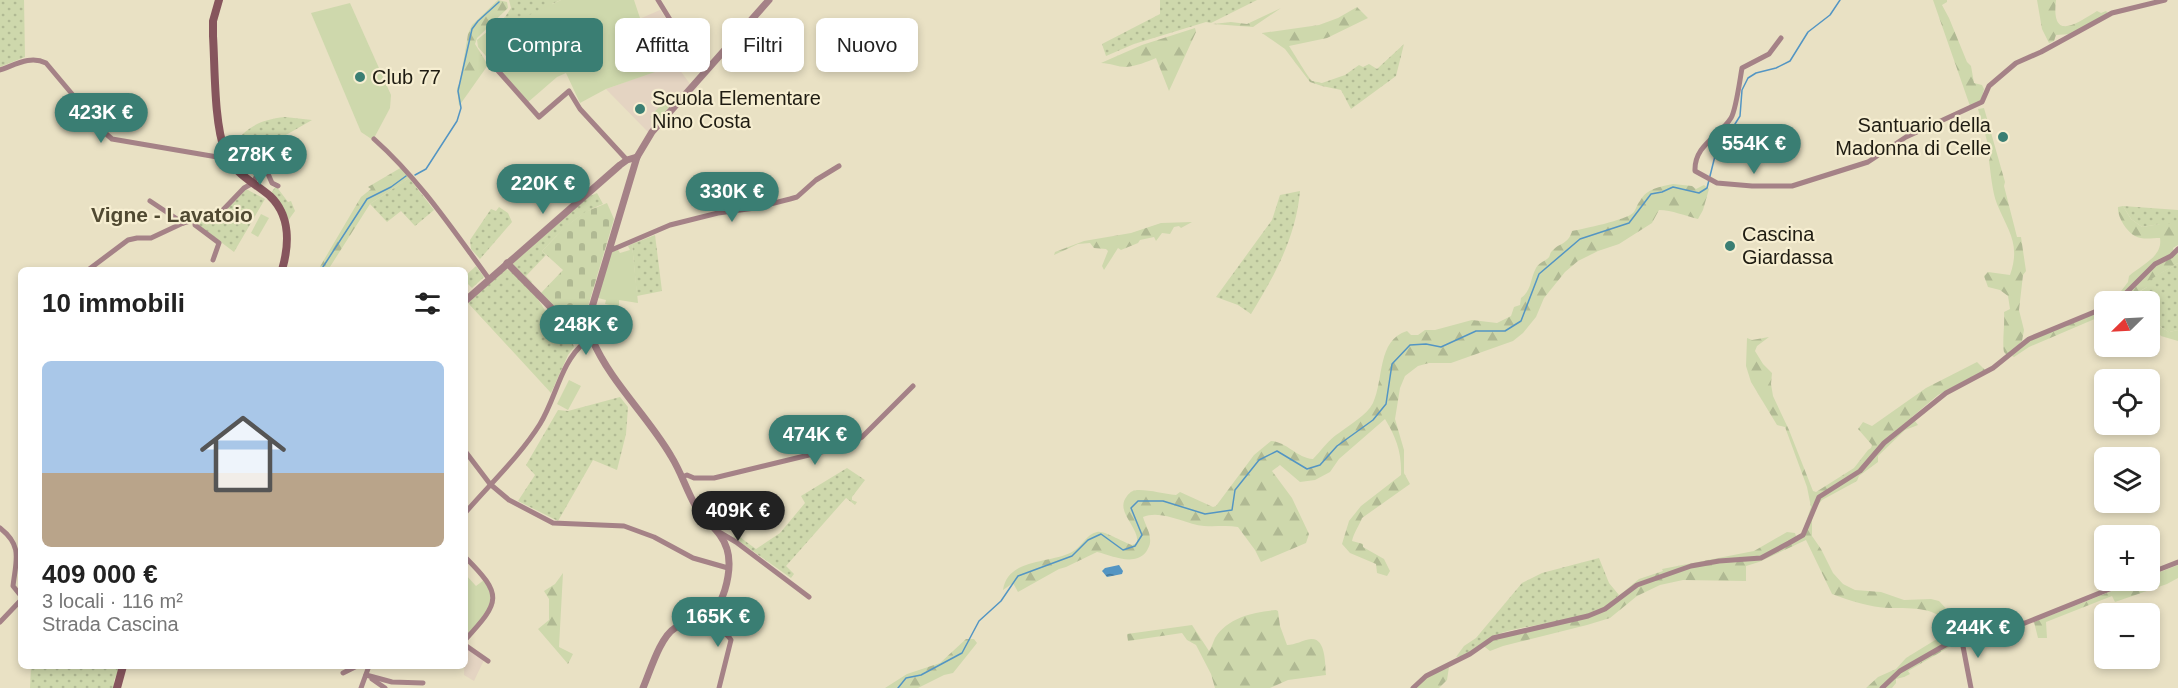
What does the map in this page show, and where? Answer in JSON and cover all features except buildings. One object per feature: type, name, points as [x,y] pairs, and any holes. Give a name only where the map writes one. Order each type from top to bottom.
[{"type":"main road","points":[[219,0],[213,21],[213,36],[220,134],[229,159],[242,177],[253,183],[274,202],[283,218],[288,245],[283,267]]},
{"type":"main road","points":[[117,688],[122,669]]},
{"type":"street","points":[[658,0],[669,18]]},
{"type":"street","points":[[710,67],[769,0]]},
{"type":"street","points":[[1781,38],[1769,54],[1742,68],[1731,118],[1699,152],[1695,171],[1717,183],[1792,186],[1874,159],[1906,137],[1982,102],[1989,86],[2016,63],[2112,13],[2164,0]]},
{"type":"street","points":[[0,70],[29,59],[39,59],[46,63],[112,139],[229,159]]},
{"type":"street","points":[[499,72],[539,117],[569,91],[580,109],[627,159]]},
{"type":"street","points":[[468,510],[538,427],[572,356],[585,337],[586,324],[637,157],[652,132],[705,72]]},
{"type":"street","points":[[374,139],[399,161],[427,195],[489,279]]},
{"type":"street","points":[[468,298],[627,159],[637,157]]},
{"type":"street","points":[[609,251],[670,225],[790,199],[839,166]]},
{"type":"street","points":[[92,267],[128,240],[151,238],[183,223],[215,215],[225,210],[244,188],[253,183],[258,173],[265,167],[272,183],[278,186]]},
{"type":"street","points":[[150,201],[183,223]]},
{"type":"street","points":[[195,219],[195,225],[219,243],[213,260]]},
{"type":"street","points":[[2128,291],[2155,264],[2178,249]]},
{"type":"street","points":[[507,263],[585,337],[671,455],[696,507],[717,531],[728,550],[727,582],[720,602],[712,615],[672,629],[661,645],[643,688]]},
{"type":"street","points":[[1413,688],[1426,676],[1470,654],[1493,638],[1588,616],[1605,609],[1637,585],[1691,566],[1761,558],[1803,535],[1819,497],[1860,471],[1884,443],[1946,393],[1993,368],[2029,339],[2094,312]]},
{"type":"street","points":[[682,477],[687,475],[694,478],[714,478],[846,446],[862,437],[913,386]]},
{"type":"street","points":[[468,455],[490,484],[509,500],[553,524],[624,526],[654,537],[693,558],[728,568]]},
{"type":"street","points":[[0,528],[11,536],[16,545],[13,586],[18,594]]},
{"type":"street","points":[[717,531],[736,542],[809,597]]},
{"type":"street","points":[[468,559],[486,578],[492,588],[494,600],[490,611],[468,639]]},
{"type":"street","points":[[2160,569],[2178,562]]},
{"type":"street","points":[[1882,688],[1900,671],[1961,636],[2025,623],[2105,591]]},
{"type":"street","points":[[0,622],[18,601]]},
{"type":"street","points":[[706,618],[712,627],[727,634],[731,640],[719,688]]},
{"type":"street","points":[[1961,636],[1971,688]]},
{"type":"street","points":[[468,645],[488,661]]},
{"type":"street","points":[[343,673],[351,669]]},
{"type":"street","points":[[361,688],[368,669]]},
{"type":"street","points":[[366,675],[392,682],[423,682]]},
{"type":"street","points":[[366,675],[385,688]]},
{"type":"shaded area","points":[[660,10],[665,18],[642,18]]},
{"type":"shaded area","points":[[654,72],[681,72],[690,84],[648,132],[606,89]]},
{"type":"shaded area","points":[[468,648],[484,660],[474,681],[464,675],[464,669],[468,669]]},
{"type":"green space","points":[[0,0],[24,0],[25,57],[0,67]]},
{"type":"green space","points":[[498,0],[507,2],[508,8],[498,18],[486,18],[486,29],[477,38],[475,44],[486,62],[486,68],[459,106],[457,88],[468,34],[472,25]]},
{"type":"green space","points":[[509,0],[561,0],[524,18],[506,18],[511,8]]},
{"type":"green space","points":[[561,0],[634,0],[640,18],[615,18],[615,72],[655,72],[606,89],[580,103],[566,73],[557,77],[527,103],[500,72],[603,72],[603,18],[523,18]]},
{"type":"green space","points":[[1160,0],[1257,0],[1211,23],[1206,22],[1134,44],[1106,56],[1102,44],[1160,14]]},
{"type":"green space","points":[[1933,0],[1947,0],[1942,5],[1967,62],[1971,66],[1974,83],[1982,85],[1984,89],[1981,101],[1970,106]]},
{"type":"green space","points":[[2037,0],[2056,0],[2055,13],[2061,25],[2067,26],[2081,21],[2097,11],[2108,13],[2071,34],[2056,35],[2054,41],[2049,43],[2042,29]]},
{"type":"green space","name":"Club 77","points":[[350,3],[391,95],[390,108],[373,140],[361,132],[311,13]]},
{"type":"green space","points":[[1357,7],[1368,18],[1327,38],[1289,46],[1310,79],[1322,83],[1322,86],[1310,82],[1285,49],[1262,33],[1319,25],[1338,18]]},
{"type":"green space","points":[[1281,8],[1253,27],[1213,24],[1231,22],[1247,24]]},
{"type":"green space","points":[[1195,28],[1196,32],[1169,91],[1156,58],[1126,67],[1101,63],[1142,45]]},
{"type":"green space","points":[[486,33],[486,56],[478,47],[477,40]]},
{"type":"green space","points":[[1404,44],[1396,76],[1351,109],[1341,90],[1322,86],[1322,83],[1345,75],[1359,65],[1363,67],[1369,64],[1377,69]]},
{"type":"green space","points":[[667,98],[673,103],[656,122],[650,117]]},
{"type":"green space","points":[[1984,108],[2005,182],[2004,186],[2017,237],[2021,237],[2026,271],[2023,275],[2019,310],[2024,330],[2022,341],[2007,355],[2004,352],[2003,343],[2004,312],[2010,309],[2008,296],[2000,290],[1988,287],[1984,276],[1988,272],[2010,275],[2014,246],[1994,194],[1989,161],[1991,155],[1978,109]]},
{"type":"green space","points":[[285,117],[312,120],[279,139],[238,168],[228,149],[253,126],[267,120]]},
{"type":"green space","points":[[402,167],[409,178],[370,204],[330,267],[320,267],[361,197],[371,189],[368,187]]},
{"type":"green space","points":[[409,178],[434,210],[415,226],[401,211],[387,222],[370,204]]},
{"type":"green space","points":[[1673,184],[1692,186],[1696,189],[1704,185],[1709,189],[1698,219],[1659,210],[1652,223],[1619,244],[1578,261],[1565,272],[1544,298],[1536,317],[1513,341],[1451,363],[1429,363],[1418,366],[1405,376],[1400,388],[1395,419],[1404,450],[1404,473],[1410,484],[1362,518],[1352,541],[1363,544],[1363,547],[1384,559],[1390,571],[1387,576],[1377,573],[1376,564],[1350,553],[1342,544],[1349,521],[1361,506],[1401,475],[1398,446],[1385,419],[1339,459],[1330,472],[1315,480],[1300,482],[1280,465],[1272,471],[1292,498],[1309,534],[1306,543],[1261,562],[1238,527],[1204,526],[1165,516],[1150,515],[1143,517],[1150,545],[1141,556],[1135,559],[1122,559],[1097,552],[1059,569],[1018,592],[1013,583],[1003,590],[1006,580],[1013,572],[1021,567],[1072,552],[1093,533],[1104,533],[1132,545],[1137,543],[1135,531],[1124,508],[1127,496],[1133,491],[1144,490],[1176,495],[1180,492],[1213,507],[1254,455],[1271,441],[1313,459],[1332,438],[1367,412],[1373,403],[1386,351],[1397,336],[1407,331],[1411,335],[1418,335],[1425,330],[1435,330],[1472,320],[1497,323],[1511,316],[1514,307],[1520,305],[1521,298],[1527,291],[1537,266],[1548,258],[1555,248],[1566,241],[1572,231],[1629,216],[1646,193]]},
{"type":"green space","points":[[276,186],[288,202],[291,201],[295,211],[287,222],[279,201],[271,193]]},
{"type":"green space","points":[[246,189],[265,199],[234,252],[197,224],[197,220],[225,210]]},
{"type":"green space","points":[[1300,191],[1289,240],[1268,285],[1251,314],[1238,305],[1216,297],[1272,220],[1280,195]]},
{"type":"green space","points":[[597,193],[603,204],[577,218],[542,251],[546,255],[526,276],[532,282],[530,284],[512,264],[588,197]]},
{"type":"green space","points":[[607,203],[614,219],[584,320],[575,305],[569,308],[571,313],[563,317],[540,294],[563,270],[542,251],[565,227],[585,212]]},
{"type":"green space","points":[[2123,206],[2178,210],[2178,224],[2142,227],[2131,219]]},
{"type":"green space","points":[[2123,206],[2131,219],[2142,227],[2178,224],[2178,245],[2173,248],[2175,255],[2178,252],[2178,263],[2148,281],[2147,287],[2140,291],[2121,291],[2128,282],[2129,276],[2155,255],[2160,245],[2160,238],[2141,238],[2132,234],[2125,227],[2118,207]]},
{"type":"green space","points":[[499,207],[508,213],[512,222],[480,259],[471,249],[470,240],[491,209],[496,211]]},
{"type":"green space","points":[[261,214],[269,218],[258,237],[251,233]]},
{"type":"green space","points":[[1192,222],[1181,228],[1174,227],[1170,234],[1162,233],[1156,241],[1154,237],[1140,240],[1121,250],[1118,248],[1104,270],[1102,266],[1108,251],[1094,248],[1090,243],[1078,244],[1054,255],[1055,252],[1084,241],[1131,233],[1161,223]]},
{"type":"green space","points":[[655,235],[662,291],[637,296],[632,244]]},
{"type":"green space","points":[[632,244],[638,303],[619,300],[619,309],[616,312],[613,306],[605,304],[606,300],[598,298],[610,252],[618,250],[620,253],[630,250],[628,246]]},
{"type":"green space","points":[[2178,263],[2178,330],[2169,332],[2160,326],[2160,291],[2141,291],[2147,287],[2147,281]]},
{"type":"green space","points":[[476,266],[484,277],[472,288],[468,284],[468,273]]},
{"type":"green space","points":[[506,269],[518,277],[530,290],[548,317],[557,320],[569,333],[574,347],[551,393],[468,303]]},
{"type":"green space","points":[[2094,314],[2094,319],[2012,356],[2029,341]]},
{"type":"green space","points":[[2160,327],[2169,332],[2178,330],[2178,341],[2161,336]]},
{"type":"green space","points":[[1769,337],[1757,346],[1755,351],[1772,373],[1773,396],[1813,491],[1816,492],[1854,468],[1871,448],[1872,445],[1858,429],[1863,422],[1872,426],[1926,388],[1977,362],[1985,370],[1938,395],[1912,417],[1918,425],[1905,430],[1878,456],[1878,462],[1859,476],[1857,481],[1822,500],[1816,507],[1812,520],[1812,536],[1833,573],[1843,584],[1855,590],[1881,592],[1904,600],[1939,601],[1957,620],[1965,638],[1908,671],[1910,674],[1896,679],[1892,688],[1866,688],[1878,677],[1896,669],[1906,658],[1953,629],[1946,621],[1932,612],[1875,606],[1832,594],[1806,540],[1746,566],[1746,581],[1683,580],[1660,585],[1637,596],[1610,618],[1490,651],[1481,644],[1495,635],[1589,614],[1604,608],[1639,579],[1663,571],[1662,569],[1754,551],[1787,532],[1795,533],[1796,536],[1802,534],[1811,507],[1807,487],[1785,427],[1777,425],[1751,382],[1746,366],[1747,338],[1752,340]]},
{"type":"green space","points":[[569,380],[581,386],[568,410],[557,404]]},
{"type":"green space","points":[[620,397],[628,407],[626,434],[617,470],[593,460],[558,521],[518,501],[535,475],[526,465],[558,410],[568,411]]},
{"type":"green space","points":[[847,468],[865,480],[852,497],[852,500],[857,502],[855,505],[846,498],[786,566],[794,574],[791,578],[733,537],[737,535],[756,549],[780,533],[805,503],[801,496]]},
{"type":"green space","points":[[1599,558],[1609,583],[1619,595],[1605,607],[1567,620],[1496,635],[1467,654],[1456,657],[1464,646],[1476,638],[1522,583],[1542,573]]},
{"type":"green space","points":[[2178,565],[2178,578],[2160,586],[2160,572]]},
{"type":"green space","points":[[563,573],[559,647],[573,654],[568,664],[538,629],[549,620],[549,599],[544,591],[555,584]]},
{"type":"green space","points":[[468,577],[476,586],[484,580],[489,589],[490,604],[483,618],[468,634]]},
{"type":"green space","points":[[2112,591],[2147,591],[2115,602],[2112,596],[2046,622],[2047,638],[2038,638],[2034,622]]},
{"type":"green space","points":[[1276,610],[1287,645],[1311,639],[1320,643],[1324,652],[1326,675],[1288,680],[1270,688],[1215,688],[1211,674],[1196,645],[1187,640],[1182,633],[1128,641],[1127,634],[1192,625],[1209,651],[1220,631],[1234,620],[1250,614]]},
{"type":"green space","points":[[966,639],[974,639],[977,643],[953,673],[918,688],[885,688],[907,674],[940,663]]},
{"type":"green space","points":[[1449,667],[1447,680],[1439,688],[1415,688],[1427,677]]},
{"type":"green space","points":[[31,669],[120,669],[114,680],[114,688],[30,688]]},
{"type":"water","points":[[1119,565],[1123,571],[1122,574],[1107,577],[1102,571],[1105,568]]},
{"type":"waterway","points":[[898,688],[906,678],[921,675],[962,653],[979,621],[1001,601],[1018,576],[1072,556],[1088,540],[1101,534],[1123,550],[1135,546],[1142,535],[1131,508],[1138,501],[1163,501],[1205,514],[1232,510],[1235,490],[1259,460],[1277,451],[1307,469],[1320,465],[1337,446],[1373,420],[1386,404],[1392,364],[1410,345],[1426,344],[1441,347],[1476,331],[1505,331],[1521,321],[1539,274],[1580,239],[1629,223],[1651,194],[1673,187],[1699,193],[1707,188],[1715,156],[1740,116],[1742,90],[1748,78],[1790,61],[1808,32],[1830,15],[1840,0]]},
{"type":"waterway","points":[[415,175],[426,169],[457,121],[461,108],[458,91],[472,29],[499,2]]},
{"type":"waterway","points":[[323,267],[367,199],[391,187],[406,176]]},
{"type":"place","name":"Club 77","points":[[360,77]]},
{"type":"place","name":"Scuola Elementare Nino Costa","points":[[640,109]]},
{"type":"place","name":"Santuario della Madonna di Celle","points":[[2003,137]]},
{"type":"place","name":"Cascina Giardassa","points":[[1730,246]]},
{"type":"district","name":"Vigne - Lavatoio","points":[[172,214]]}]
